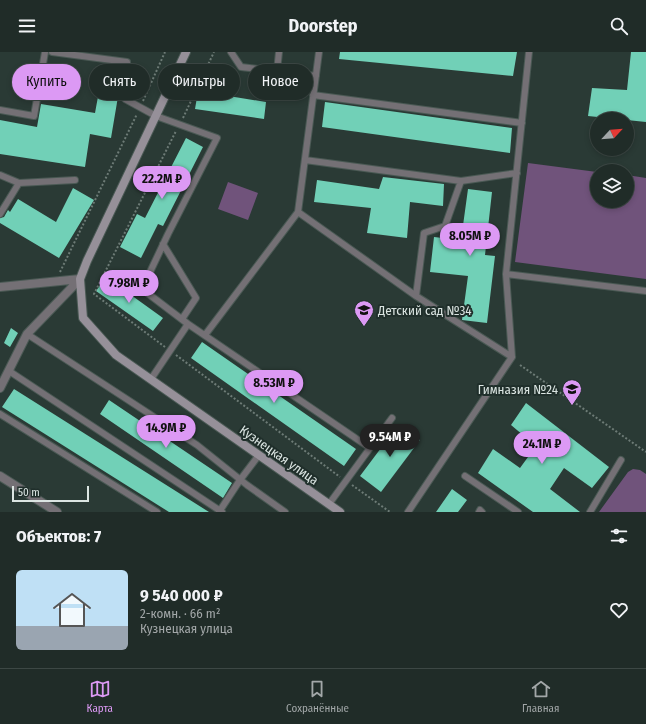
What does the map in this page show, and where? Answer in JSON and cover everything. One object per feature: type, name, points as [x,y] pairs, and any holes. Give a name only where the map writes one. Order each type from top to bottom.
[{"type":"main road","name":"Кузнецкая улица","points":[[186,52],[87,261],[80,279],[83,318],[116,355],[340,512]]},
{"type":"street","points":[[0,287],[80,279]]},
{"type":"street","points":[[0,388],[27,334],[80,279]]},
{"type":"street","points":[[0,476],[56,512]]},
{"type":"lane","points":[[0,110],[34,116],[45,52]]},
{"type":"lane","points":[[52,52],[126,62],[125,99],[156,116],[217,138],[163,244],[142,289],[188,324],[370,448]]},
{"type":"lane","points":[[231,52],[241,67],[248,68]]},
{"type":"lane","points":[[278,64],[279,52]]},
{"type":"lane","points":[[319,52],[313,95],[522,123]]},
{"type":"lane","points":[[408,512],[512,357],[506,274],[529,52]]},
{"type":"lane","points":[[205,335],[298,212],[312,100]]},
{"type":"lane","points":[[304,160],[460,181],[517,173]]},
{"type":"lane","points":[[0,175],[20,183],[75,180]]},
{"type":"lane","points":[[416,296],[424,233],[445,226],[460,181]]},
{"type":"lane","points":[[0,214],[20,183]]},
{"type":"lane","points":[[298,212],[416,296],[512,357]]},
{"type":"lane","points":[[163,244],[196,298],[182,319]]},
{"type":"lane","points":[[506,274],[646,291]]},
{"type":"lane","points":[[151,379],[188,324]]},
{"type":"lane","points":[[27,334],[197,445],[240,480],[285,512]]},
{"type":"lane","points":[[9,371],[220,512],[240,480],[259,455]]},
{"type":"lane","points":[[0,414],[157,512]]},
{"type":"lane","points":[[329,504],[392,418]]},
{"type":"lane","points":[[590,512],[621,460]]},
{"type":"lane","points":[[465,476],[518,512]]},
{"type":"lane","points":[[479,512],[480,510],[482,512]]},
{"type":"path","points":[[55,282],[165,52]]},
{"type":"path","points":[[214,52],[180,125],[94,294],[390,512]]},
{"type":"path","points":[[520,365],[646,452]]},
{"type":"shaded area","points":[[528,163],[590,171],[590,208],[634,208],[634,176],[646,178],[646,279],[515,262]]},
{"type":"shaded area","points":[[228,182],[258,193],[248,220],[218,209]]},
{"type":"shaded area","points":[[633,469],[640,470],[646,474],[646,512],[599,512],[628,472]]},
{"type":"building","points":[[340,52],[517,52],[513,76],[339,59]]},
{"type":"building","points":[[631,52],[646,52],[646,122],[634,121],[634,112],[590,112],[590,116],[588,116],[592,88],[627,90]]},
{"type":"building","points":[[240,98],[266,102],[264,119],[195,109],[196,100],[240,100]]},
{"type":"building","points":[[97,100],[117,100],[111,138],[90,134],[85,167],[0,154],[0,120],[37,127],[41,104],[95,113]]},
{"type":"building","points":[[325,102],[512,128],[510,153],[322,127]]},
{"type":"building","points":[[186,138],[203,147],[163,226],[158,224],[141,258],[120,247],[137,214],[145,218]]},
{"type":"building","points":[[383,177],[444,184],[443,206],[410,202],[407,238],[367,233],[371,208],[314,202],[317,180],[379,189]]},
{"type":"building","points":[[73,188],[94,200],[59,258],[0,223],[0,218],[4,217],[8,210],[10,212],[18,199],[56,222]]},
{"type":"building","points":[[468,189],[492,192],[485,255],[495,256],[487,323],[462,320],[468,276],[430,272],[434,237],[461,240]]},
{"type":"building","points":[[106,277],[163,318],[153,331],[96,291]]},
{"type":"building","points":[[11,328],[18,333],[10,347],[4,343]]},
{"type":"building","points":[[202,342],[356,449],[344,466],[191,358]]},
{"type":"building","points":[[14,389],[209,512],[169,512],[2,407]]},
{"type":"building","points":[[109,400],[232,483],[223,498],[100,414]]},
{"type":"building","points":[[526,403],[609,467],[592,488],[564,468],[550,489],[580,512],[533,512],[478,473],[493,449],[520,468],[536,446],[511,425]]},
{"type":"building","points":[[399,424],[420,440],[381,492],[360,476]]},
{"type":"building","points":[[452,489],[467,500],[458,512],[436,512]]},
{"type":"place","name":"Детский сад №34","points":[[364,327]]},
{"type":"place","name":"Гимназия №24","points":[[572,406]]}]
